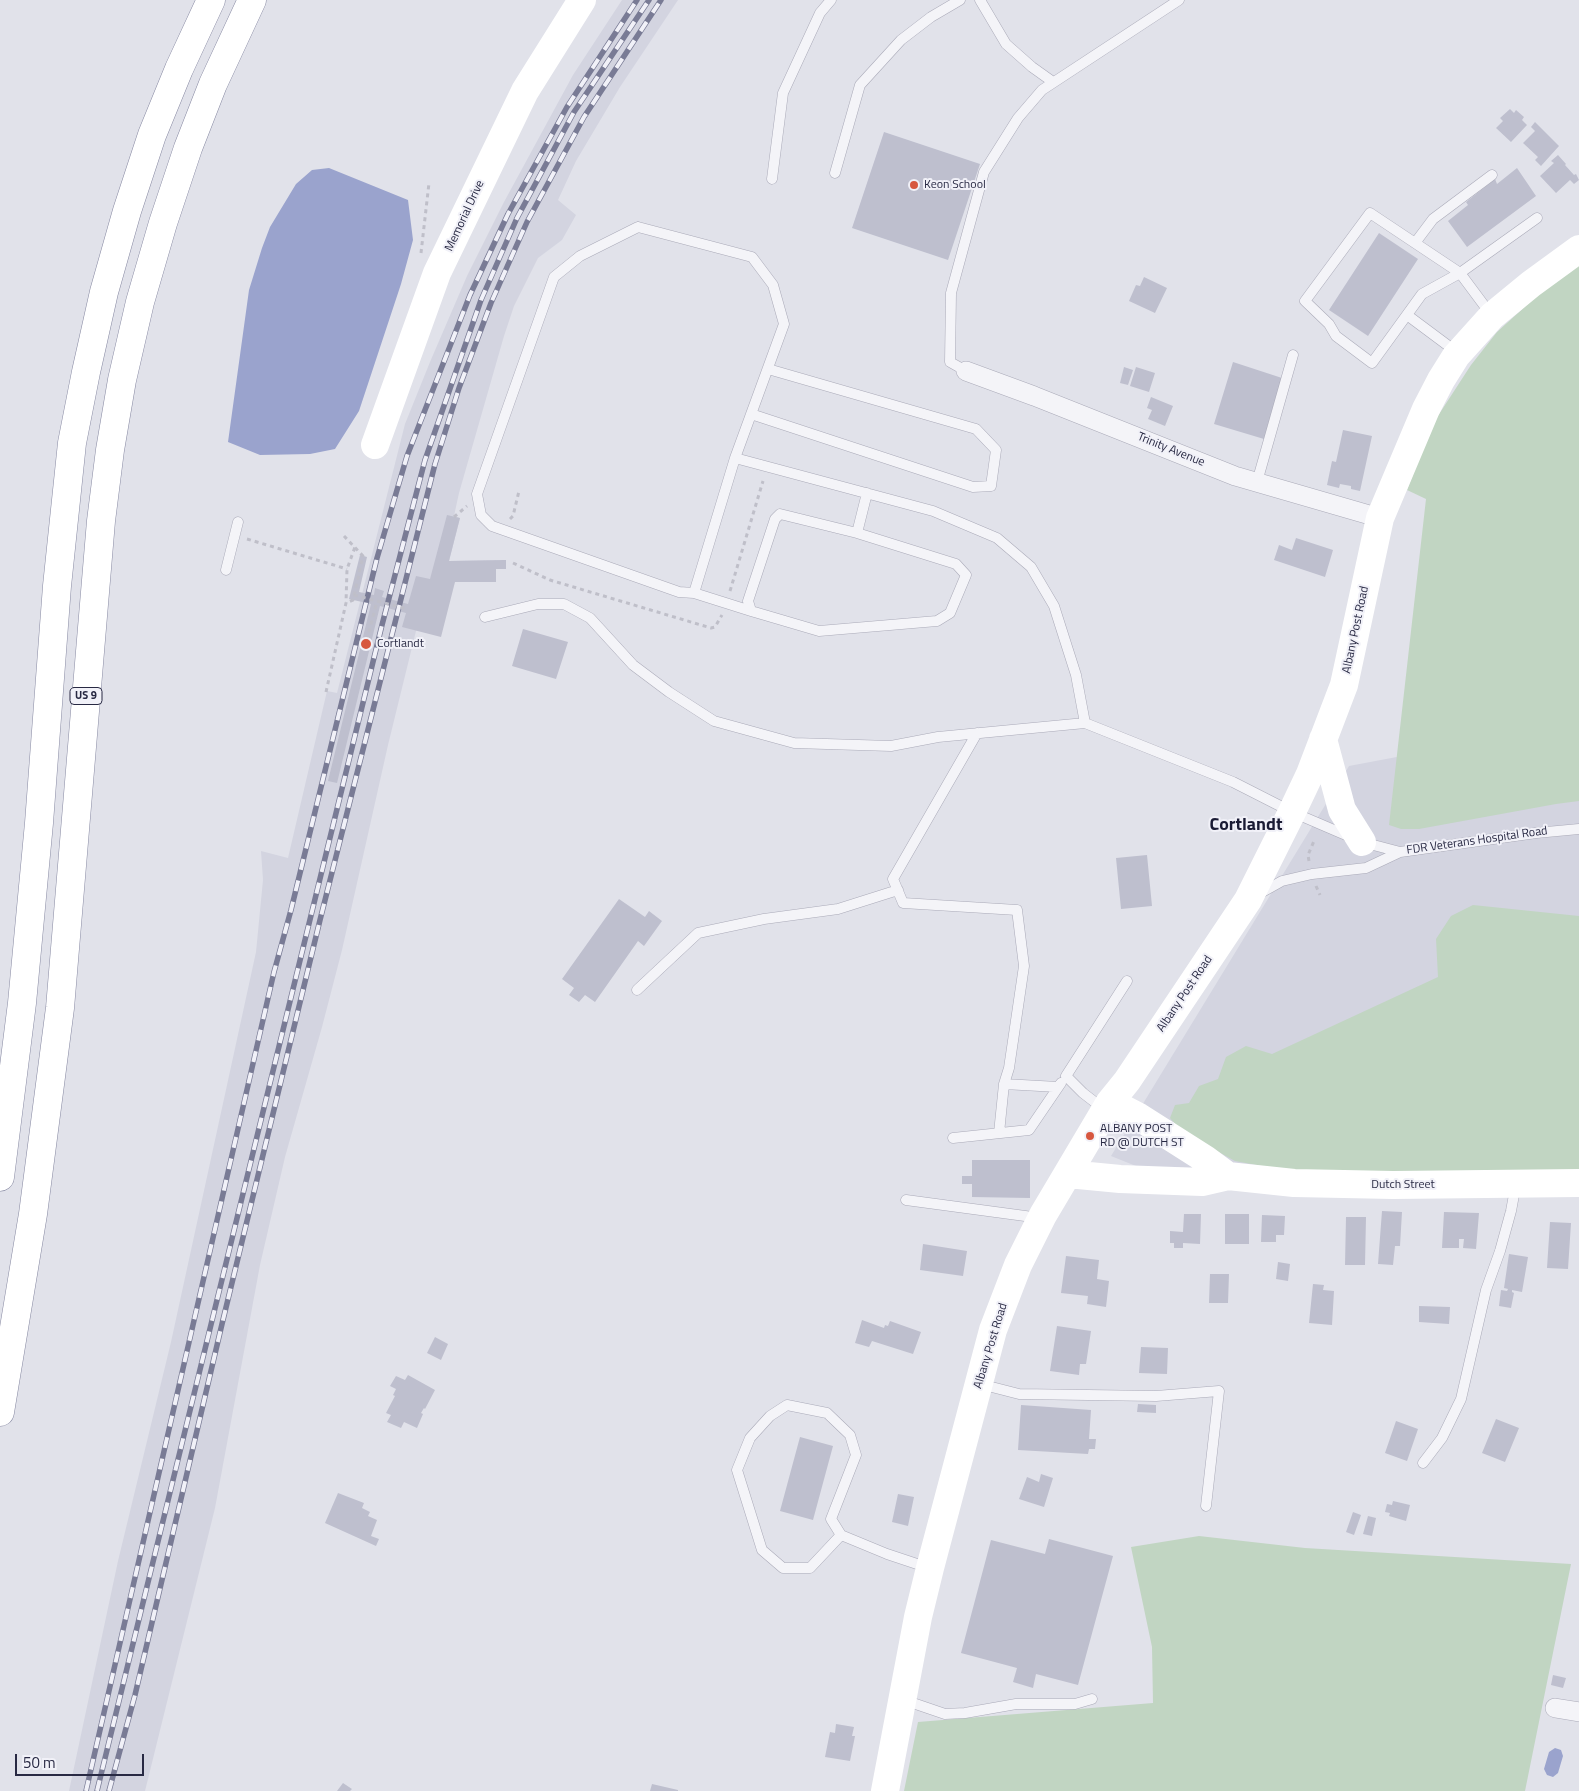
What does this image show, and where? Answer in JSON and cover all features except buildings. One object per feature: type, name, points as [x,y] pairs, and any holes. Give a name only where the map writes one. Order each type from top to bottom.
[{"type":"main road","points":[[0,1177],[22,1004],[39,823],[63,517],[72,443],[104,292],[127,212],[152,135],[179,69],[211,0]]},
{"type":"main road","name":"US 9","points":[[0,1412],[35,1195],[60,1008],[101,521],[110,450],[122,380],[145,284],[188,148],[213,84],[252,0]]},
{"type":"main road","name":"Memorial Drive","points":[[376,445],[438,273],[525,91],[582,0]]},
{"type":"main road","name":"Albany Post Road","points":[[885,1791],[918,1617],[930,1568],[993,1330],[1018,1265],[1041,1218],[1108,1106],[1248,900],[1292,812],[1344,685],[1380,518],[1426,409],[1441,380],[1459,353],[1492,316],[1531,284],[1579,249]]},
{"type":"main road","points":[[1323,739],[1342,810],[1362,842]]},
{"type":"main road","points":[[1108,1106],[1139,1117],[1205,1158],[1228,1176]]},
{"type":"main road","points":[[1068,1174],[1120,1179],[1202,1182],[1228,1176]]},
{"type":"main road","name":"Dutch Street","points":[[1228,1176],[1294,1183],[1393,1185],[1579,1184]]},
{"type":"street","name":"Trinity Avenue","points":[[966,370],[1235,476],[1380,518]]},
{"type":"street","points":[[1555,1708],[1579,1712]]},
{"type":"lane","points":[[772,179],[784,93],[820,13],[832,0]]},
{"type":"lane","points":[[835,172],[860,85],[901,40],[930,17],[960,0]]},
{"type":"lane","points":[[980,0],[1006,44],[1032,67],[1053,82]]},
{"type":"lane","points":[[966,370],[950,362],[951,293],[984,172],[1018,118],[1042,90],[1179,0]]},
{"type":"lane","points":[[1415,243],[1433,219],[1492,175]]},
{"type":"lane","points":[[1492,316],[1460,273],[1370,213],[1305,301],[1329,324],[1336,336],[1372,363],[1422,294],[1460,273],[1537,218]]},
{"type":"lane","points":[[694,593],[735,458],[784,324],[773,285],[752,257],[638,227],[580,256],[554,277],[477,494],[481,515],[492,526],[679,592],[694,593],[819,631],[937,621],[950,613],[966,575],[956,564],[857,533],[780,514],[775,519],[748,601],[751,610]]},
{"type":"lane","points":[[1407,315],[1459,353]]},
{"type":"lane","points":[[1257,482],[1293,355]]},
{"type":"lane","points":[[751,414],[973,488],[991,486],[996,450],[976,429],[768,368]]},
{"type":"lane","points":[[485,617],[538,604],[564,604],[590,618],[634,665],[669,692],[714,721],[794,743],[891,746],[938,737],[1085,723],[1076,675],[1054,606],[1030,567],[997,538],[933,510],[735,458]]},
{"type":"lane","points":[[857,533],[868,493]]},
{"type":"lane","points":[[226,570],[238,522]]},
{"type":"lane","name":"FDR Veterans Hospital Road","points":[[1085,723],[1232,782],[1292,812],[1362,842],[1400,852],[1536,833],[1579,829]]},
{"type":"lane","points":[[977,733],[893,879],[902,902],[1017,910],[1024,966],[1009,1068],[1004,1084],[999,1133]]},
{"type":"lane","points":[[1248,900],[1282,881],[1312,874],[1366,868],[1400,852]]},
{"type":"lane","points":[[637,990],[698,933],[764,919],[838,909],[898,890]]},
{"type":"lane","points":[[953,1138],[1029,1130],[1127,980]]},
{"type":"lane","points":[[1066,1076],[1083,1093],[1108,1106]]},
{"type":"lane","points":[[1004,1084],[1058,1088]]},
{"type":"lane","points":[[1423,1462],[1442,1438],[1460,1399],[1486,1290],[1500,1251],[1516,1184]]},
{"type":"lane","points":[[906,1200],[1041,1218]]},
{"type":"lane","points":[[979,1384],[1019,1394],[1156,1396],[1219,1391],[1206,1506]]},
{"type":"lane","points":[[842,1535],[810,1568],[783,1568],[762,1550],[737,1470],[750,1438],[770,1416],[788,1404],[827,1413],[850,1436],[856,1455],[831,1518],[842,1535],[887,1554],[930,1568]]},
{"type":"lane","points":[[903,1699],[945,1714],[965,1713],[1016,1704],[1075,1704],[1092,1699]]},
{"type":"path","points":[[420,255],[429,183]]},
{"type":"path","points":[[729,594],[763,481]]},
{"type":"path","points":[[513,516],[519,492]]},
{"type":"path","points":[[454,517],[467,506]]},
{"type":"path","points":[[344,536],[363,556],[353,597],[346,603]]},
{"type":"path","points":[[243,538],[347,569]]},
{"type":"path","points":[[326,692],[346,603],[347,569],[355,548]]},
{"type":"path","points":[[513,563],[550,580],[711,628],[715,627],[722,614]]},
{"type":"path","points":[[353,597],[407,608]]},
{"type":"path","points":[[367,640],[377,601]]},
{"type":"path","points":[[1310,866],[1308,855],[1314,841]]},
{"type":"shaded area","points":[[622,0],[678,0],[620,87],[576,161],[558,200],[576,215],[562,240],[538,258],[514,306],[504,336],[459,493],[454,516],[460,518],[449,561],[506,560],[506,569],[496,569],[496,582],[455,582],[416,631],[388,745],[342,950],[285,1157],[260,1265],[215,1508],[145,1791],[69,1791],[118,1561],[171,1342],[256,952],[263,880],[261,851],[288,858],[327,691],[337,693],[405,424],[430,362],[467,276],[504,202],[573,75]]},
{"type":"shaded area","points":[[1529,732],[1579,736],[1579,1166],[1141,1168],[1111,1156],[1349,766]]},
{"type":"green space","points":[[1579,263],[1579,801],[1419,829],[1401,829],[1389,825],[1426,499],[1407,490],[1432,425],[1471,365],[1497,332],[1539,294]]},
{"type":"green space","points":[[1473,905],[1579,916],[1579,1172],[1348,1172],[1283,1170],[1235,1161],[1182,1132],[1170,1118],[1175,1105],[1189,1103],[1199,1086],[1218,1079],[1226,1057],[1246,1046],[1272,1054],[1438,977],[1436,939],[1451,916]]},
{"type":"green space","points":[[1199,1536],[1305,1548],[1571,1564],[1525,1791],[904,1791],[918,1722],[1153,1703],[1152,1647],[1131,1547]]},
{"type":"water","points":[[329,168],[408,200],[413,240],[401,284],[359,411],[335,449],[310,454],[260,455],[228,442],[249,290],[270,227],[296,184],[312,170]]},
{"type":"water","points":[[1555,1748],[1561,1750],[1563,1756],[1558,1773],[1553,1777],[1547,1775],[1544,1769],[1549,1752]]},
{"type":"railway","points":[[86,1791],[274,972],[291,910],[377,558],[407,456],[470,295],[508,214],[567,107],[637,0]]},
{"type":"railway","points":[[97,1791],[382,625],[425,460],[481,300],[517,218],[574,112],[649,0]]},
{"type":"railway","points":[[109,1791],[135,1695],[222,1324],[320,920],[435,464],[459,388],[491,303],[527,222],[584,117],[661,0]]},
{"type":"place","name":"Keon School","points":[[914,185]]},
{"type":"place","name":"Cortlandt","points":[[366,644]]},
{"type":"place","name":"ALBANY POST RD @ DUTCH ST","points":[[1090,1136]]},
{"type":"district","name":"Cortlandt","points":[[1246,826]]}]
